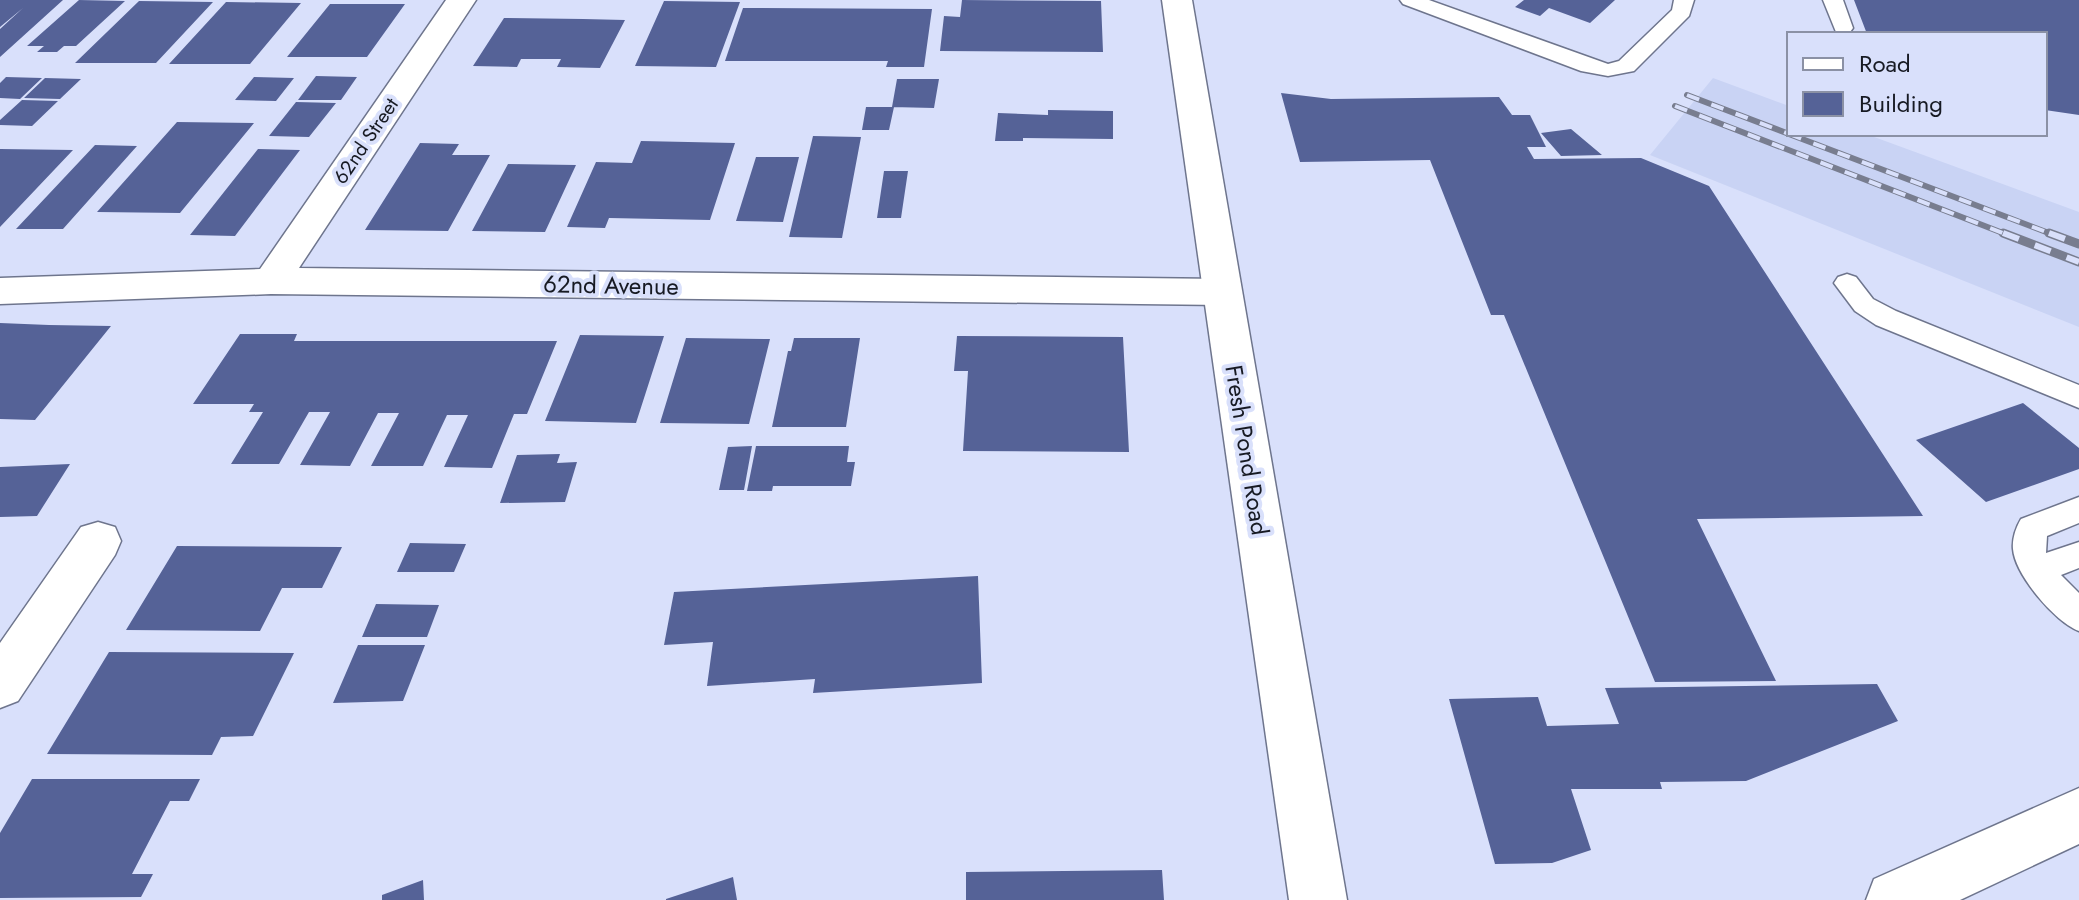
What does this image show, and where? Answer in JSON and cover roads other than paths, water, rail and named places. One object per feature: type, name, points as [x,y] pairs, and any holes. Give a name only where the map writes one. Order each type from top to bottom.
[{"type":"street","name":"62nd Street","points":[[271,281],[461,0]]},
{"type":"street","name":"Fresh Pond Road","points":[[1177,0],[1318,900]]},
{"type":"street","name":"62nd Avenue","points":[[0,291],[271,281],[1222,292]]},
{"type":"street","points":[[0,685],[98,541]]},
{"type":"street","points":[[1895,900],[2079,815]]},
{"type":"lane","points":[[1410,0],[1589,66],[1608,70],[1626,66],[1682,12],[1684,0]]},
{"type":"lane","points":[[1833,0],[1843,28]]},
{"type":"lane","points":[[1847,283],[1864,305],[1886,318],[2079,397]]},
{"type":"lane","points":[[2078,613],[2036,570],[2029,549],[2032,528],[2079,510]]},
{"type":"lane","points":[[2036,570],[2079,555]]},
{"type":"railway","points":[[1687,95],[1787,133]]},
{"type":"railway","points":[[1675,106],[2008,235]]},
{"type":"railway","points":[[1794,136],[2054,235]]},
{"type":"railway","points":[[2003,233],[2079,262]]},
{"type":"railway","points":[[2049,233],[2079,244]]}]
